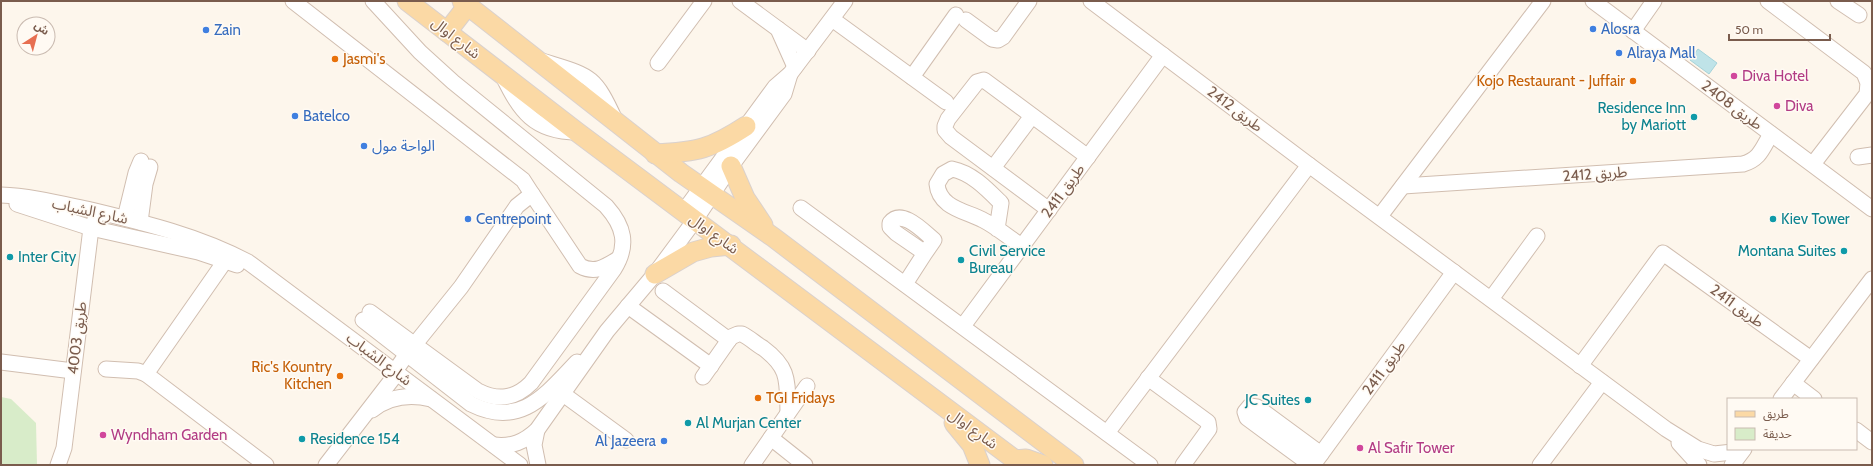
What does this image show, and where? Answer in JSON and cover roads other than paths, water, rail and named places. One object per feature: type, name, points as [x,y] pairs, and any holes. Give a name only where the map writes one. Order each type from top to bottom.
[{"type":"main road","name":"شارع اوال","points":[[411,2],[447,32],[577,132],[731,245],[1016,463]]},
{"type":"main road","name":"شارع اوال","points":[[467,2],[655,154],[706,192],[773,237],[1074,465]]},
{"type":"main road","points":[[447,32],[467,2]]},
{"type":"main road","points":[[655,154],[685,152],[710,147],[746,126]]},
{"type":"main road","points":[[731,166],[753,212],[773,237]]},
{"type":"main road","points":[[655,274],[693,252],[711,247],[731,245]]},
{"type":"main road","points":[[940,405],[972,446],[980,465]]},
{"type":"main road","points":[[1016,463],[1026,459],[1043,465]]},
{"type":"street","points":[[293,1],[523,180],[580,266],[586,269],[601,269],[621,258]]},
{"type":"street","points":[[367,316],[411,349],[486,396],[496,398],[515,395],[531,383],[621,258],[623,240],[622,232],[615,216],[606,206],[453,82],[415,47],[373,1]]},
{"type":"street","points":[[658,63],[704,1]]},
{"type":"street","points":[[740,1],[808,50]]},
{"type":"street","points":[[411,349],[471,404],[489,411],[508,412],[527,407],[539,399],[607,331],[655,274],[746,126],[779,82],[793,70],[845,1]]},
{"type":"street","points":[[912,77],[961,18],[992,39],[998,40],[1003,37],[1029,1]]},
{"type":"street","name":"طريق 2412","points":[[1091,1],[1309,165],[1380,216],[1666,429],[1698,449],[1714,454],[1743,450]]},
{"type":"street","points":[[1380,216],[1543,1]]},
{"type":"street","name":"طريق 2408","points":[[1593,1],[1872,209]]},
{"type":"street","points":[[1633,31],[1654,1]]},
{"type":"street","points":[[1768,1],[1864,73],[1868,83],[1867,94],[1813,164]]},
{"type":"street","points":[[1838,1],[1859,16]]},
{"type":"street","points":[[832,19],[946,102]]},
{"type":"street","points":[[706,192],[731,166],[784,94],[793,70],[777,28]]},
{"type":"street","name":"طريق 2411","points":[[963,326],[1163,55]]},
{"type":"street","points":[[1049,210],[951,137],[945,130],[948,120],[977,82],[984,80],[1088,157]]},
{"type":"street","points":[[993,168],[1032,116]]},
{"type":"street","name":"طريق 2412","points":[[1403,186],[1742,164],[1753,161],[1759,155],[1771,134]]},
{"type":"street","points":[[132,220],[145,184],[146,164]]},
{"type":"street","points":[[1106,433],[1309,165]]},
{"type":"street","points":[[326,465],[396,372],[411,349],[460,287],[517,206],[532,194]]},
{"type":"street","name":"شارع الشباب","points":[[1,195],[64,204],[132,220],[216,246],[248,262],[520,465]]},
{"type":"street","name":"شارع الشباب","points":[[1,199],[91,228],[198,252],[263,274]]},
{"type":"street","points":[[801,208],[1150,465]]},
{"type":"street","name":"طريق 4003","points":[[58,465],[64,448],[91,228],[99,212]]},
{"type":"street","points":[[997,229],[1022,246]]},
{"type":"street","points":[[1491,299],[1537,236]]},
{"type":"street","points":[[905,284],[926,253]]},
{"type":"street","name":"طريق 2411","points":[[1580,366],[1663,253],[1811,359]]},
{"type":"street","points":[[146,374],[225,261]]},
{"type":"street","name":"طريق 2411","points":[[1318,461],[1454,272]]},
{"type":"street","points":[[1782,398],[1872,279]]},
{"type":"street","points":[[663,291],[729,340]]},
{"type":"street","points":[[628,306],[707,371],[729,340],[734,335],[742,334],[779,362],[786,378],[788,412]]},
{"type":"street","points":[[494,446],[518,444],[537,430],[607,331]]},
{"type":"street","points":[[1,362],[73,371]]},
{"type":"street","points":[[106,369],[138,371],[146,374],[266,465]]},
{"type":"street","points":[[1148,378],[1208,422],[1209,429],[1183,465]]},
{"type":"street","points":[[1540,465],[1602,382]]},
{"type":"street","points":[[1793,383],[1813,398]]},
{"type":"street","points":[[752,465],[807,386]]},
{"type":"street","points":[[563,394],[626,440]]},
{"type":"street","points":[[362,418],[374,408],[388,401],[402,397],[418,396],[433,400]]},
{"type":"street","name":"طريق 2412","points":[[1666,429],[1699,465]]},
{"type":"street","points":[[537,430],[534,444],[538,465]]},
{"type":"street","points":[[1857,431],[1872,442]]},
{"type":"street","points":[[771,438],[805,465]]},
{"type":"street","points":[[1732,465],[1743,450]]},
{"type":"water","points":[[1698,49],[1717,63],[1709,74],[1690,60]]},
{"type":"place","name":"Alosra","points":[[1593,29]]},
{"type":"place","name":"Zain","points":[[206,30]]},
{"type":"place","name":"Alraya Mall","points":[[1619,53]]},
{"type":"place","name":"Jasmi's","points":[[335,59]]},
{"type":"place","name":"Diva Hotel","points":[[1734,76]]},
{"type":"place","name":"Kojo Restaurant - Juffair","points":[[1633,81]]},
{"type":"place","name":"Diva","points":[[1777,106]]},
{"type":"place","name":"Batelco","points":[[295,116]]},
{"type":"place","name":"Residence Inn by Mariott","points":[[1694,117]]},
{"type":"place","name":"الواحة مول","points":[[364,146]]},
{"type":"place","name":"Centrepoint","points":[[468,219]]},
{"type":"place","name":"Kiev Tower","points":[[1773,219]]},
{"type":"place","name":"Montana Suites","points":[[1844,251]]},
{"type":"place","name":"Inter City","points":[[10,257]]},
{"type":"place","name":"Civil Service Bureau","points":[[961,260]]},
{"type":"place","name":"Ric's Kountry Kitchen","points":[[340,376]]},
{"type":"place","name":"TGI Fridays","points":[[758,398]]},
{"type":"place","name":"JC Suites","points":[[1308,400]]},
{"type":"place","name":"Al Murjan Center","points":[[688,423]]},
{"type":"place","name":"Wyndham Garden","points":[[103,435]]},
{"type":"place","name":"Residence 154","points":[[302,439]]},
{"type":"place","name":"Al Jazeera","points":[[664,441]]},
{"type":"place","name":"Al Safir Tower","points":[[1360,448]]}]
